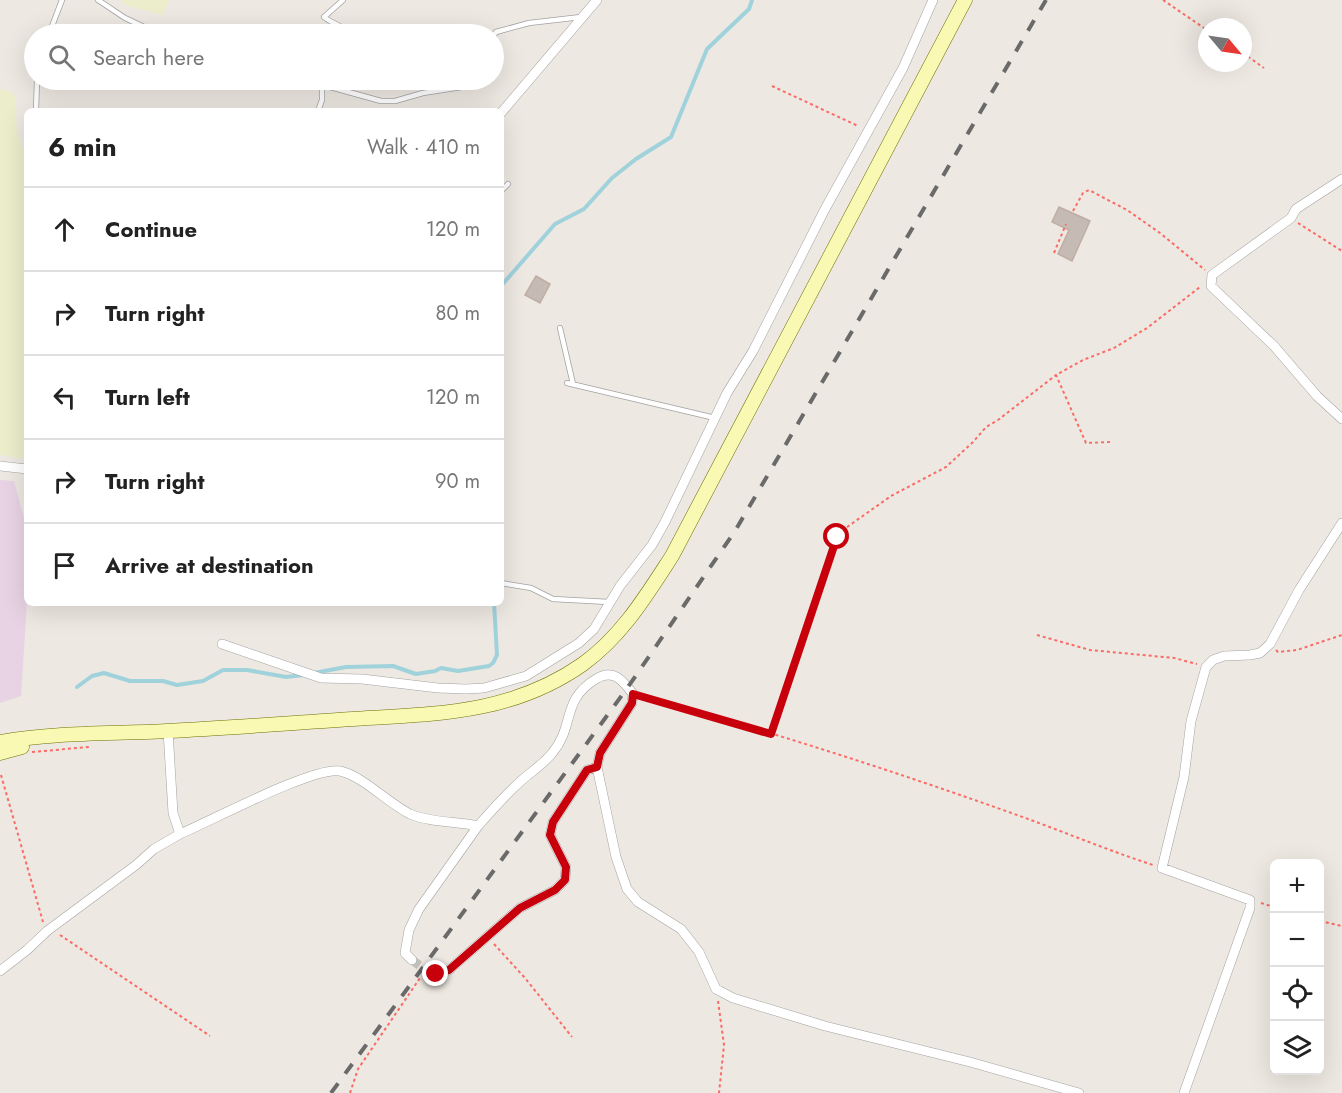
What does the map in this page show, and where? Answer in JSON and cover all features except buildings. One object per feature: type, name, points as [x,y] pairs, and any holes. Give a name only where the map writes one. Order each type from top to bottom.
[{"type":"main road","points":[[0,740],[416,715],[490,706],[533,692],[568,673],[603,648],[618,634],[635,612],[672,556],[965,0]]},
{"type":"main road","points":[[0,752],[168,731]]},
{"type":"street","points":[[504,109],[597,0]]},
{"type":"street","points":[[222,644],[321,678],[363,679],[438,688],[484,688],[526,676],[570,650],[594,629],[625,579],[652,545],[665,522],[715,418],[753,351],[825,209],[903,68],[933,0]]},
{"type":"street","points":[[1342,179],[1296,209],[1291,218],[1212,275],[1211,286],[1274,346],[1317,396],[1342,419]]},
{"type":"street","points":[[0,466],[24,470]]},
{"type":"street","points":[[1184,1093],[1250,908],[1250,900],[1162,867],[1184,777],[1191,721],[1206,666],[1213,660],[1224,656],[1250,656],[1260,653],[1270,644],[1299,590],[1342,523]]},
{"type":"street","points":[[412,960],[405,953],[409,930],[418,909],[478,826],[506,794],[554,752],[565,729],[575,697],[602,675],[614,675],[621,678],[633,694],[632,703],[600,753],[597,767],[616,857],[627,889],[638,902],[681,929],[699,952],[716,989],[733,998],[825,1026],[970,1062],[1080,1093]]},
{"type":"street","points":[[168,731],[173,813],[180,834]]},
{"type":"street","points":[[426,970],[436,974],[449,970],[520,908],[555,890],[565,880],[566,867],[550,835],[553,822],[587,770],[597,767]]},
{"type":"street","points":[[0,971],[49,929],[136,865],[154,849],[180,834],[326,771],[341,771],[353,777],[414,815],[478,826]]},
{"type":"lane","points":[[53,24],[62,0]]},
{"type":"lane","points":[[98,0],[138,24]]},
{"type":"lane","points":[[337,24],[330,22],[324,16],[343,0]]},
{"type":"lane","points":[[504,30],[530,23],[583,16]]},
{"type":"lane","points":[[36,108],[37,90]]},
{"type":"lane","points":[[319,108],[322,90]]},
{"type":"lane","points":[[341,90],[381,101],[395,101],[442,90]]},
{"type":"lane","points":[[504,188],[508,184]]},
{"type":"lane","points":[[560,328],[573,384]]},
{"type":"lane","points":[[567,383],[715,418]]},
{"type":"lane","points":[[504,583],[531,588],[553,599],[612,602]]},
{"type":"path","points":[[1163,0],[1198,24]]},
{"type":"path","points":[[1252,60],[1264,68]]},
{"type":"path","points":[[772,86],[869,130]]},
{"type":"path","points":[[1073,211],[1083,193],[1089,190],[1127,210],[1212,275]]},
{"type":"path","points":[[1291,218],[1342,251]]},
{"type":"path","points":[[1054,253],[1066,224]]},
{"type":"path","points":[[771,734],[840,532],[891,496],[946,467],[986,427],[1056,375],[1083,360],[1114,348],[1147,328],[1203,285],[1211,286]]},
{"type":"path","points":[[1056,375],[1086,443],[1110,442]]},
{"type":"path","points":[[1037,634],[1090,650],[1174,658],[1206,666]]},
{"type":"path","points":[[1270,644],[1278,652],[1297,650],[1342,635]]},
{"type":"path","points":[[633,694],[771,734],[1018,815],[1100,848],[1162,867]]},
{"type":"path","points":[[21,750],[98,747]]},
{"type":"path","points":[[1,775],[49,929],[210,1036]]},
{"type":"path","points":[[1250,900],[1270,906]]},
{"type":"path","points":[[1324,922],[1342,926]]},
{"type":"path","points":[[489,936],[572,1037]]},
{"type":"path","points":[[350,1093],[358,1068],[426,970]]},
{"type":"path","points":[[716,989],[724,1045],[719,1093]]},
{"type":"shaded area","points":[[0,480],[14,481],[24,518],[24,606],[27,606],[21,696],[0,703]]},
{"type":"green space","points":[[119,0],[169,0],[162,15],[129,6]]},
{"type":"green space","points":[[0,89],[9,91],[15,96],[17,130],[24,154],[24,459],[0,455]]},
{"type":"waterway","points":[[504,283],[555,224],[584,209],[612,178],[636,159],[671,137],[707,49],[749,9],[752,0]]},
{"type":"waterway","points":[[314,673],[346,667],[393,666],[416,674],[441,668],[458,671],[489,666],[497,655],[494,606]]},
{"type":"waterway","points":[[77,687],[92,676],[104,673],[130,681],[163,681],[177,685],[203,681],[223,670],[247,670],[286,677],[304,675]]},
{"type":"tunnel","points":[[412,960],[426,970]]},
{"type":"railway","points":[[331,1093],[628,687],[735,531],[1046,0]]},
{"type":"route","points":[[436,974],[449,970],[520,908],[555,890],[565,880],[566,867],[550,835],[553,822],[587,770],[597,767],[600,753],[632,703],[633,694],[771,734],[837,537]]}]
